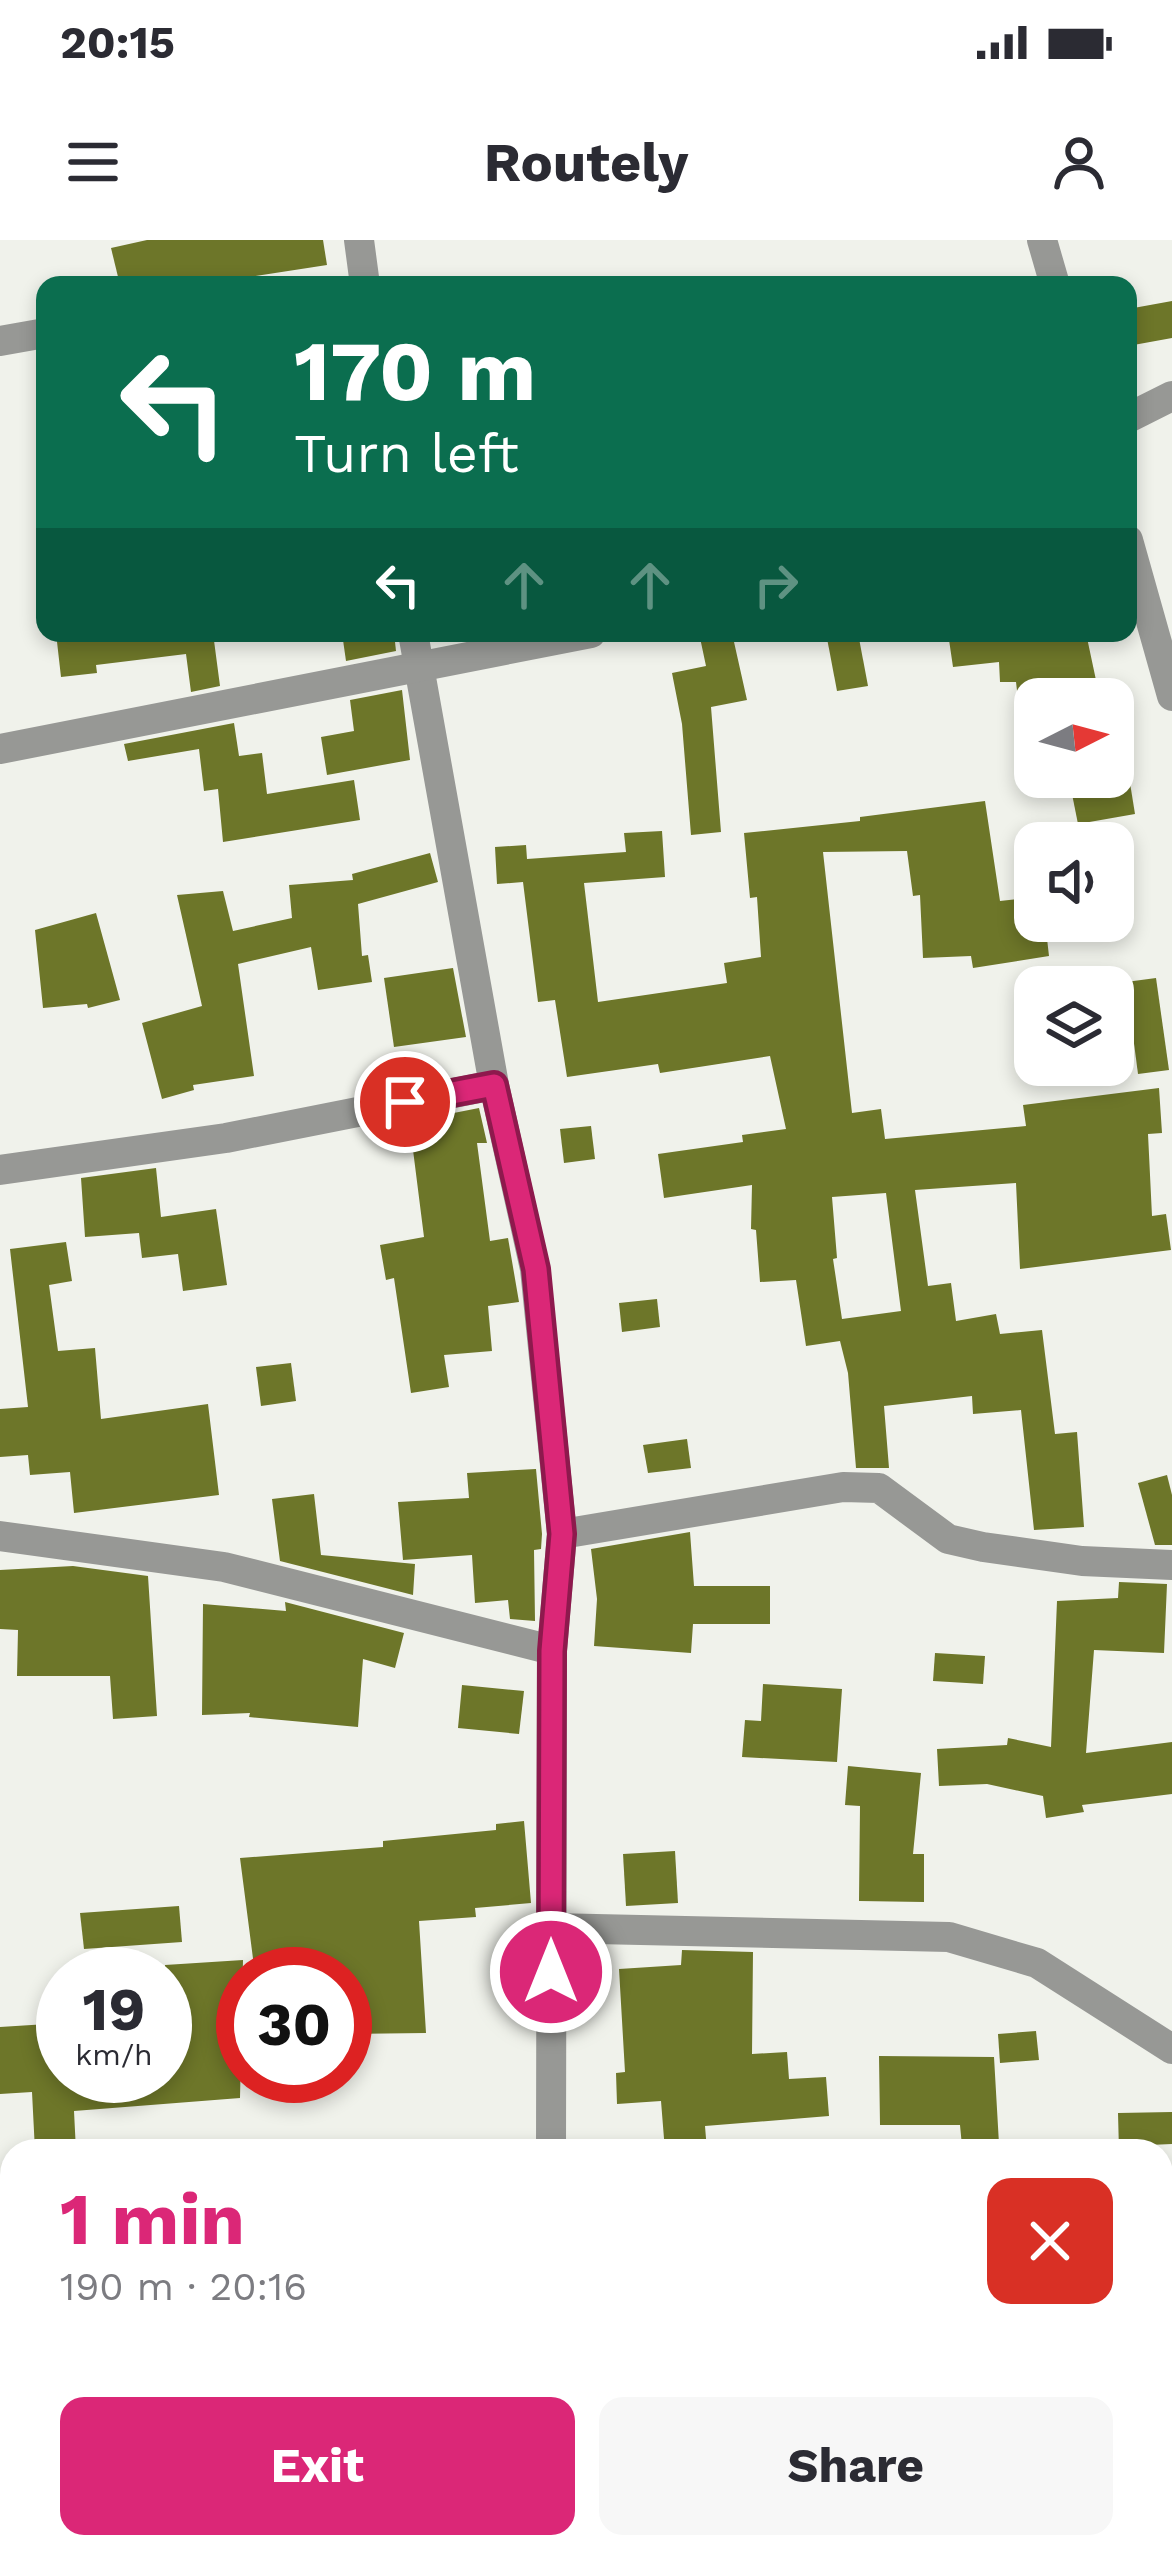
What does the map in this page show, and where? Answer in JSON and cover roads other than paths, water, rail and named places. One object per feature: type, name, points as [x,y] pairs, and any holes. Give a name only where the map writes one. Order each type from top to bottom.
[{"type":"street","points":[[356,276],[358,240]]},
{"type":"street","points":[[1042,240],[1052,276]]},
{"type":"street","points":[[0,341],[36,335]]},
{"type":"street","points":[[1137,414],[1172,397]]},
{"type":"street","points":[[1137,572],[1172,696]]},
{"type":"street","points":[[414,642],[494,1085],[536,1269],[562,1534],[552,1651],[551,2139]]},
{"type":"street","points":[[0,749],[547,642]]},
{"type":"street","points":[[0,1170],[226,1138],[494,1085]]},
{"type":"street","points":[[562,1534],[842,1487],[879,1488],[948,1539],[1082,1561],[1172,1565]]},
{"type":"street","points":[[0,1536],[224,1567],[552,1651]]},
{"type":"street","points":[[551,1928],[950,1937],[1037,1963],[1172,2049]]}]
